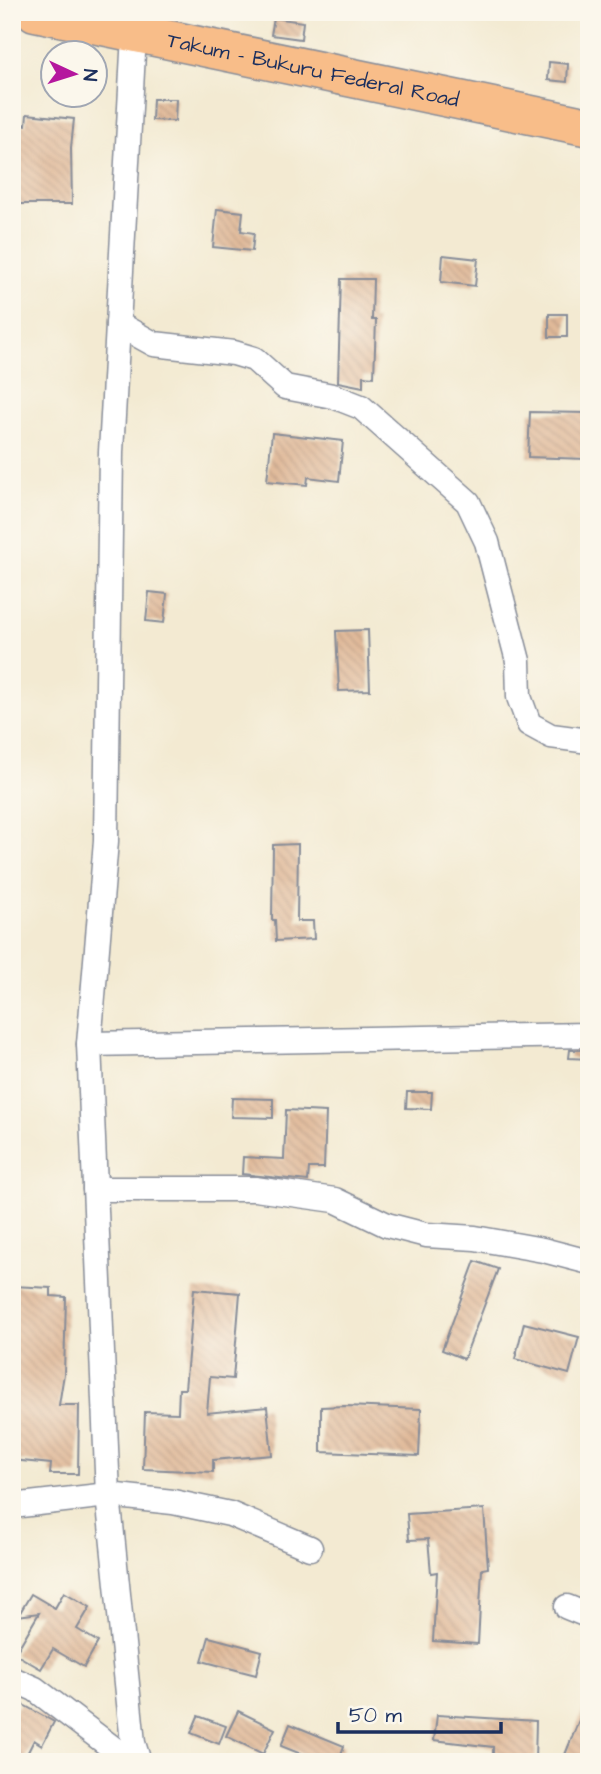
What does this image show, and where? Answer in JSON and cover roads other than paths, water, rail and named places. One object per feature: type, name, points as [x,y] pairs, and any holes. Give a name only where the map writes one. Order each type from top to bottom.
[{"type":"main road","name":"Takum - Bukuru Federal Road","points":[[35,12],[134,35],[589,127]]},
{"type":"street","points":[[134,35],[111,452],[106,842],[89,1044],[108,1495],[133,1743],[139,1762]]},
{"type":"street","points":[[118,324],[155,344],[234,353],[254,359],[285,387],[333,396],[361,407],[468,502],[487,542],[518,661],[519,697],[529,724],[551,736],[589,741]]},
{"type":"street","points":[[89,1044],[589,1035]]},
{"type":"street","points":[[95,1189],[255,1189],[335,1200],[387,1225],[426,1234],[474,1238],[543,1250],[589,1262]]},
{"type":"street","points":[[12,1506],[108,1495],[173,1502],[230,1514],[310,1548]]},
{"type":"street","points":[[12,1679],[35,1689],[131,1762]]}]
